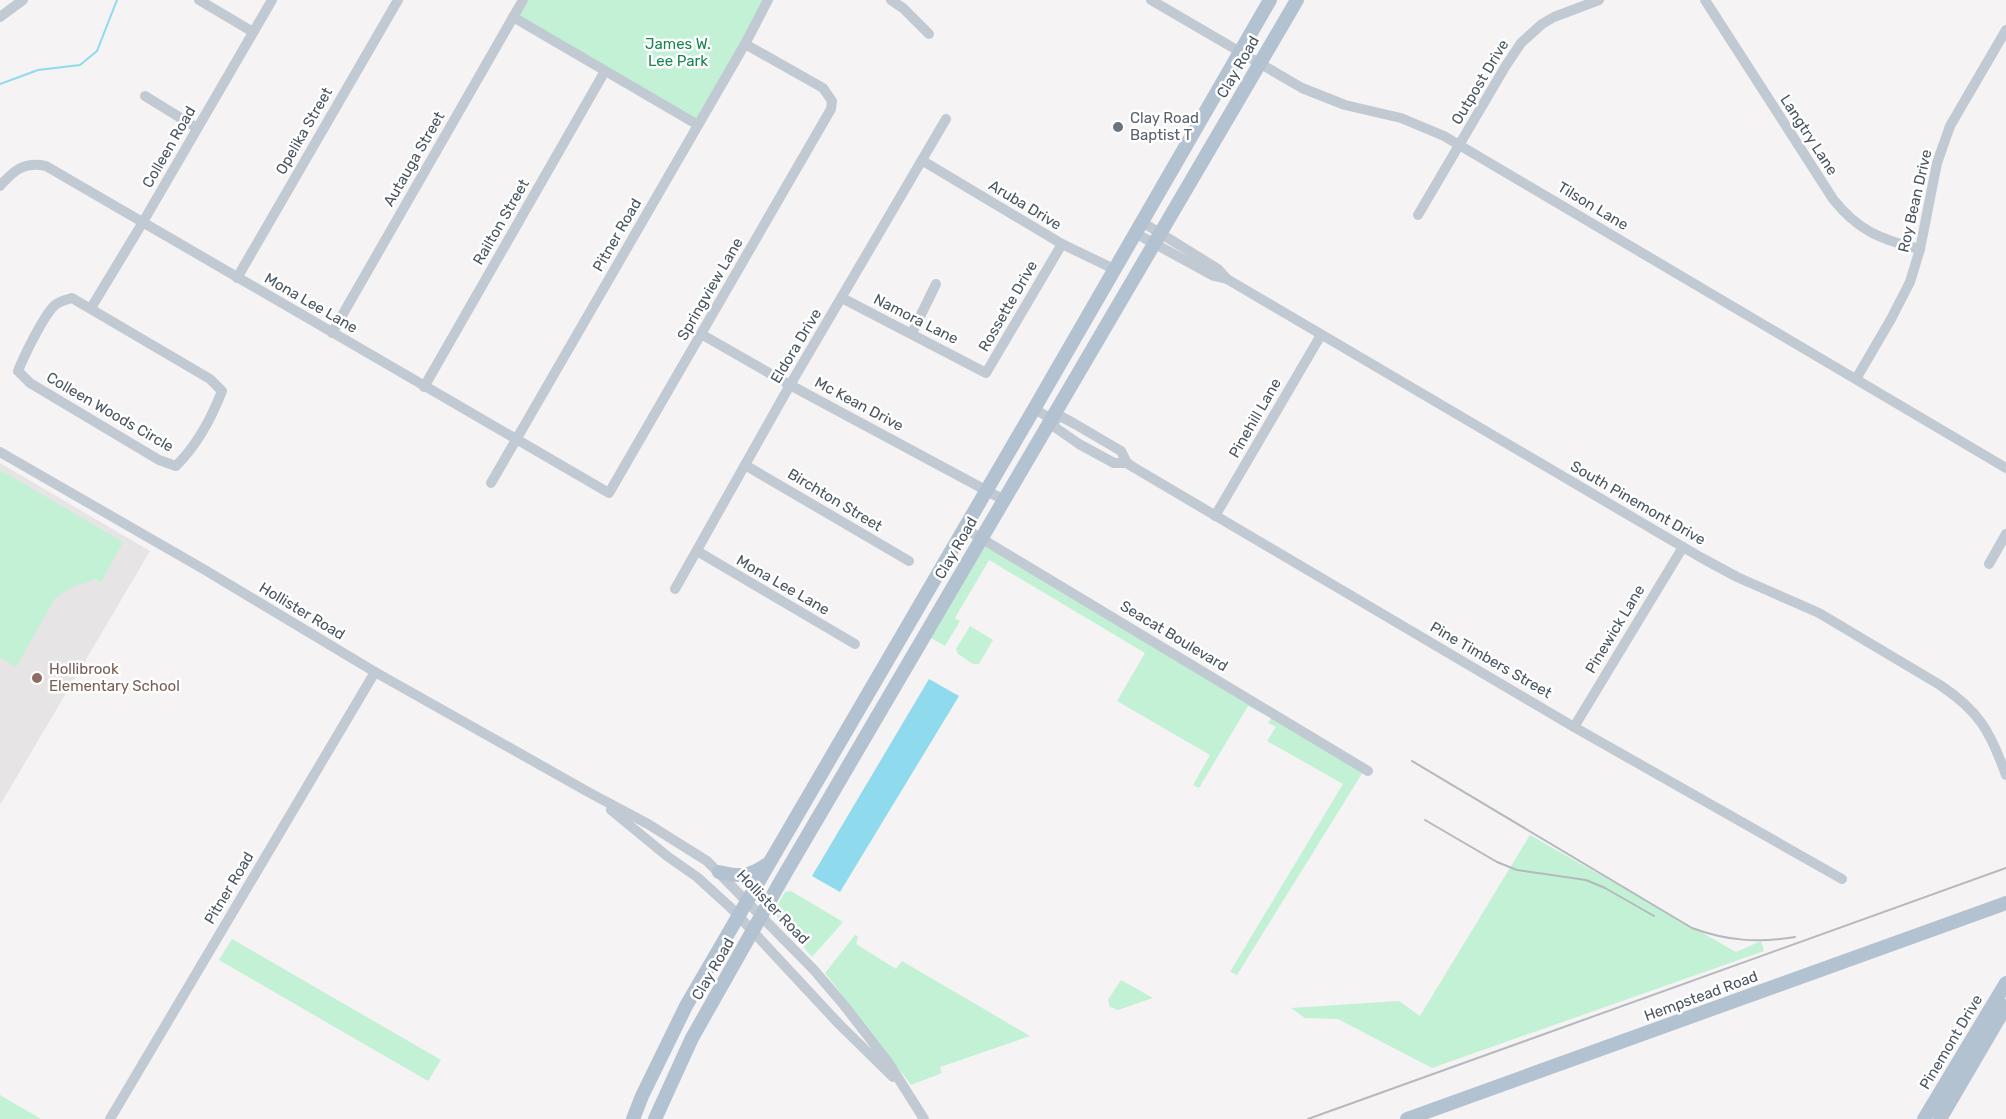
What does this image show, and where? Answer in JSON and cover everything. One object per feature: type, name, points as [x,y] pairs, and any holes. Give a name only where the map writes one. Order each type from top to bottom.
[{"type":"main road","name":"Clay Road","points":[[633,1119],[686,1006],[1270,0]]},
{"type":"main road","name":"Clay Road","points":[[655,1119],[692,1038],[981,538],[1297,0]]},
{"type":"main road","points":[[902,635],[919,645]]},
{"type":"main road","points":[[816,784],[833,793]]},
{"type":"main road","points":[[718,872],[735,876],[753,874],[770,862]]},
{"type":"main road","name":"Hempstead Road","points":[[1407,1119],[2005,905]]},
{"type":"main road","name":"Pinemont Drive","points":[[1940,1119],[1996,1021],[2006,983]]},
{"type":"main road","name":"Pinemont Drive","points":[[1924,1119],[2006,1006]]},
{"type":"main road","points":[[642,1096],[661,1102]]},
{"type":"street","points":[[0,17],[23,0]]},
{"type":"street","points":[[199,0],[253,32]]},
{"type":"street","name":"Colleen Road","points":[[91,308],[272,0]]},
{"type":"street","name":"Opelika Street","points":[[237,278],[398,0]]},
{"type":"street","name":"Autauga Street","points":[[332,333],[523,0]]},
{"type":"street","name":"Pitner Road","points":[[491,483],[745,44],[768,0]]},
{"type":"street","points":[[891,0],[903,8],[929,34]]},
{"type":"street","name":"Tilson Lane","points":[[1150,0],[1302,88],[1345,105],[1421,125],[1459,145],[2006,468]]},
{"type":"street","name":"Outpost Drive","points":[[1418,215],[1521,43],[1542,24],[1554,17],[1599,0]]},
{"type":"street","name":"Langtry Lane","points":[[1705,0],[1833,200],[1844,213],[1864,230],[1920,249]]},
{"type":"street","points":[[513,17],[698,125]]},
{"type":"street","name":"Roy Bean Drive","points":[[1856,379],[1910,282],[1920,249],[1937,162],[1950,126],[2006,30]]},
{"type":"street","name":"Springview Lane","points":[[609,493],[831,109],[831,98],[823,88],[745,44]]},
{"type":"street","name":"Railton Street","points":[[424,387],[605,71]]},
{"type":"street","points":[[145,96],[197,128]]},
{"type":"street","name":"Eldora Drive","points":[[675,589],[790,385],[946,119]]},
{"type":"street","name":"Aruba Drive","points":[[923,161],[1062,244],[1114,269]]},
{"type":"street","name":"Mona Lee Lane","points":[[0,186],[11,173],[23,165],[46,166],[609,493]]},
{"type":"street","name":"South Pinemont Drive","points":[[1138,227],[1214,276],[1227,279],[1737,578],[1819,613],[1948,690],[1967,705],[1987,727],[2006,775]]},
{"type":"street","name":"Rossette Drive","points":[[975,367],[986,373],[1062,244]]},
{"type":"street","points":[[912,333],[936,284]]},
{"type":"street","name":"Colleen Woods Circle","points":[[72,298],[91,308],[210,379],[222,391],[218,404],[188,454],[176,466],[159,460],[30,383],[18,371],[24,354],[53,307],[62,300],[72,298]]},
{"type":"street","name":"Namora Lane","points":[[842,298],[975,367]]},
{"type":"street","name":"Mc Kean Drive","points":[[701,334],[790,385],[1004,500]]},
{"type":"street","name":"Pinehill Lane","points":[[1215,516],[1321,335]]},
{"type":"street","name":"Pine Timbers Street","points":[[1034,409],[1052,419],[1056,428],[1073,440],[1114,463],[1127,463],[1574,727],[1842,879]]},
{"type":"street","name":"Hollister Road","points":[[0,452],[205,570],[375,672],[648,824],[707,861],[814,970],[843,1004],[888,1062],[924,1119]]},
{"type":"street","name":"Birchton Street","points":[[746,465],[909,561]]},
{"type":"street","name":"Seacat Boulevard","points":[[964,528],[1368,771]]},
{"type":"street","points":[[1989,564],[2006,534]]},
{"type":"street","name":"Pinewick Lane","points":[[1574,727],[1683,547]]},
{"type":"street","name":"Mona Lee Lane","points":[[697,552],[855,644]]},
{"type":"street","name":"Pitner Road","points":[[110,1119],[375,672]]},
{"type":"street","name":"Hollister Road","points":[[590,793],[668,856],[698,877],[739,916],[831,1016],[900,1082]]},
{"type":"street","points":[[668,856],[678,842]]},
{"type":"street","points":[[831,1016],[843,1004]]},
{"type":"shaded area","name":"Hollibrook Elementary School","points":[[0,463],[150,551],[0,805]]},
{"type":"green space","name":"James W. Lee Park","points":[[523,0],[768,0],[698,125],[513,17]]},
{"type":"green space","points":[[0,470],[123,542],[101,582],[94,579],[76,585],[55,598],[16,667],[0,657]]},
{"type":"green space","points":[[985,545],[1363,772],[1237,975],[1230,972],[1343,784],[1267,741],[1276,727],[1268,723],[1271,718],[1248,706],[1199,788],[1193,785],[1210,755],[1117,701],[1145,653],[989,560],[955,618],[960,621],[945,646],[931,638]]},
{"type":"green space","points":[[970,626],[993,640],[979,664],[973,664],[958,654],[956,649]]},
{"type":"green space","points":[[1530,835],[1736,952],[1761,941],[1764,951],[1432,1068],[1338,1019],[1305,1018],[1291,1008],[1399,1001],[1420,1016]]},
{"type":"green space","points":[[791,891],[843,922],[812,957],[777,917],[776,908],[785,892]]},
{"type":"green space","points":[[855,935],[858,936],[856,944],[896,969],[902,961],[1030,1036],[940,1067],[942,1073],[911,1085],[825,973]]},
{"type":"green space","points":[[232,939],[441,1060],[428,1081],[219,960]]},
{"type":"green space","points":[[1121,980],[1153,998],[1118,1010],[1110,1007],[1108,1000]]},
{"type":"green space","points":[[0,1095],[41,1119],[0,1119]]},
{"type":"water","points":[[929,679],[959,696],[840,892],[812,876]]},
{"type":"waterway","points":[[0,84],[38,70],[80,65],[97,51],[117,0]]},
{"type":"railway","points":[[1412,761],[1692,928],[1718,936],[1743,940],[1795,937]]},
{"type":"railway","points":[[1425,820],[1497,862],[1517,870],[1586,880],[1605,888],[1654,916]]},
{"type":"railway","points":[[1308,1119],[2006,868]]},
{"type":"place","name":"Clay Road Baptist T","points":[[1118,127]]},
{"type":"place","name":"Hollibrook Elementary School","points":[[37,678]]}]
